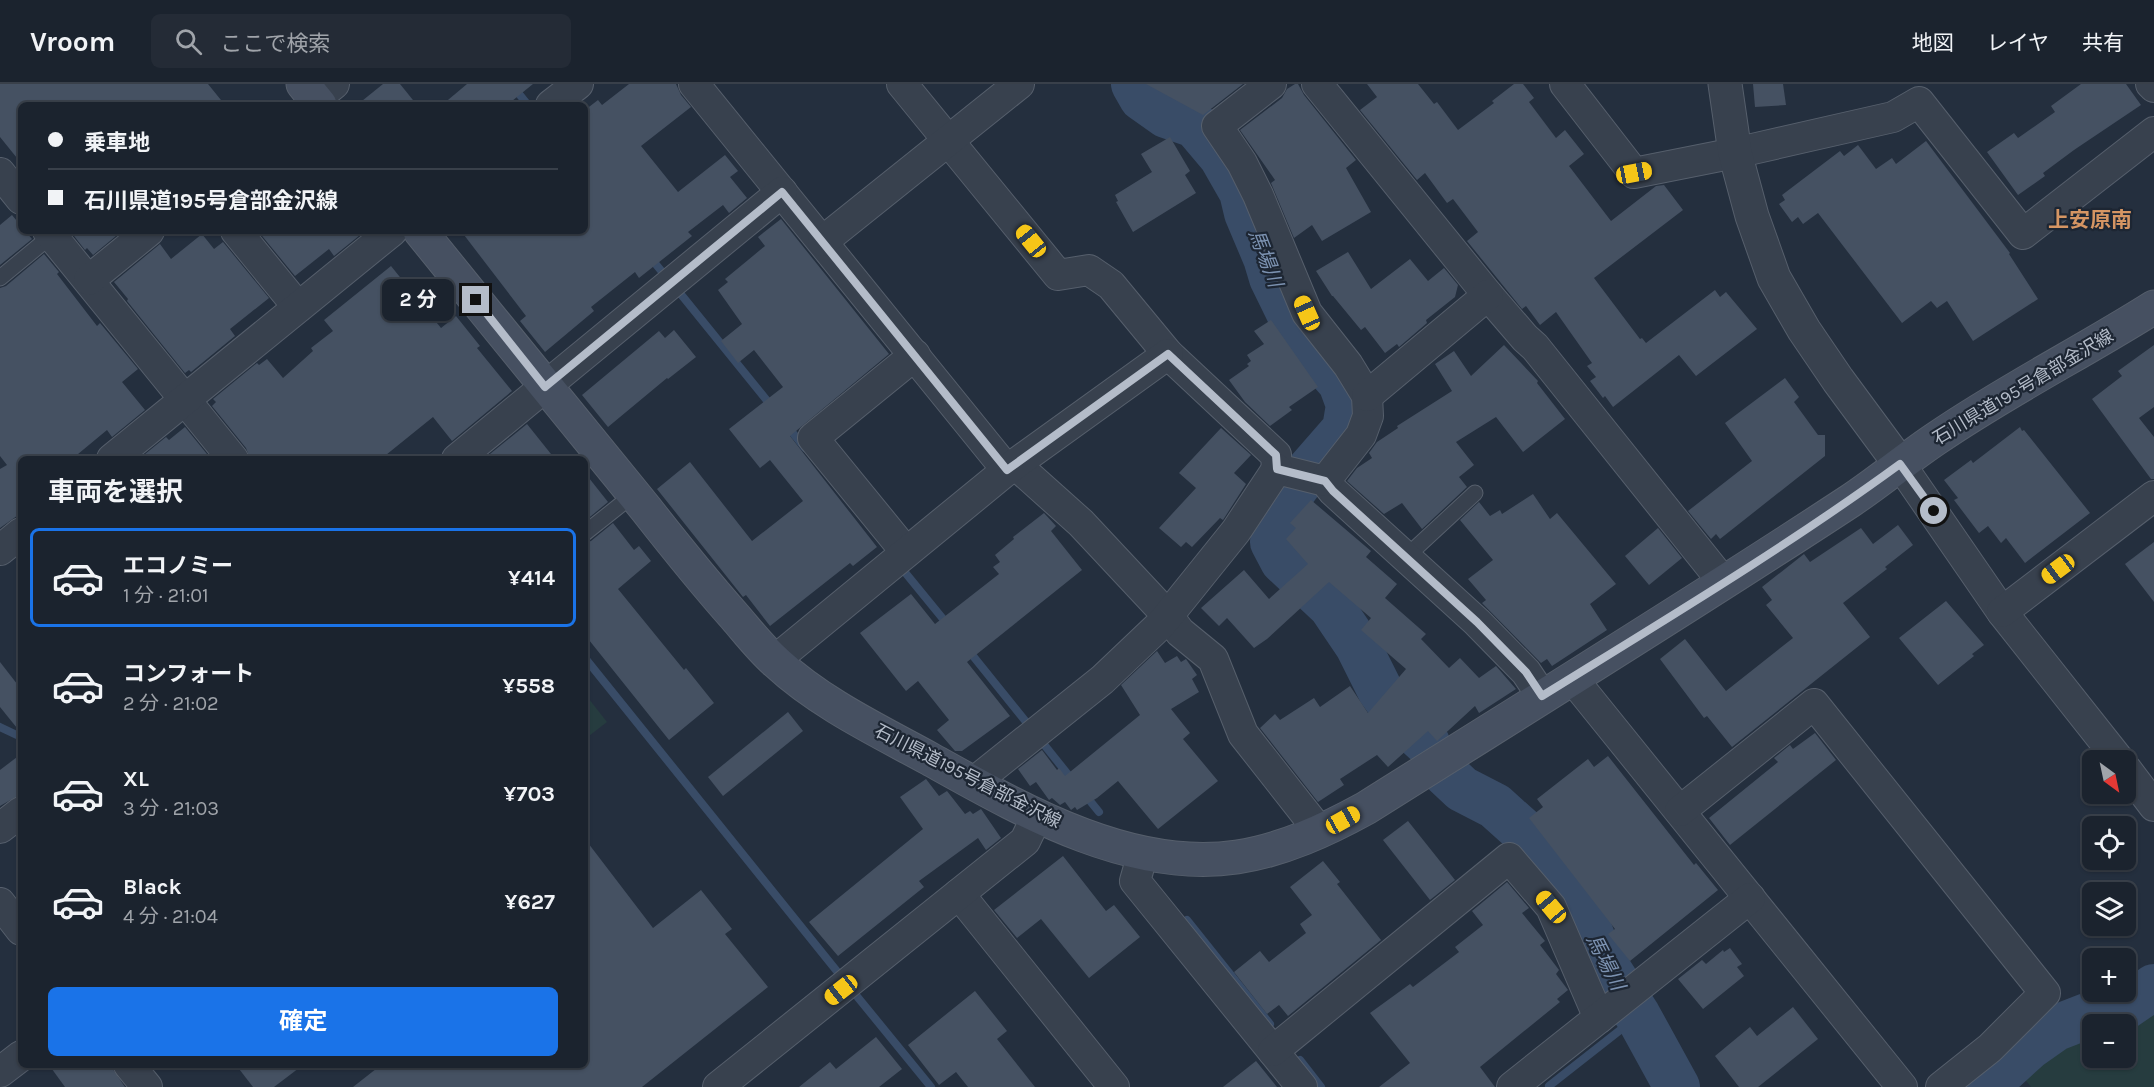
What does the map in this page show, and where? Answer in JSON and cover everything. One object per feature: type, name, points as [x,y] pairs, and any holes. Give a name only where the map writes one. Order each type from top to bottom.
[{"type":"main road","name":"石川県道195号倉部金沢線","points":[[422,234],[711,590],[774,661],[797,680],[844,711],[1037,816],[1091,837],[1143,853],[1182,858],[1234,857],[1282,846],[1320,832],[1366,808],[1724,583],[1853,499],[1937,438],[2029,380],[2095,345],[2154,307]]},
{"type":"street","points":[[555,102],[578,84]]},
{"type":"street","points":[[694,84],[915,354],[1011,467],[1081,523],[1168,616],[1180,632],[1213,659],[1243,734],[1320,832]]},
{"type":"street","points":[[902,84],[1058,274],[1089,270],[1111,285],[1168,354],[1276,455],[1303,475],[1333,491],[1406,557],[1477,622],[1526,672],[1542,696]]},
{"type":"street","points":[[824,242],[1020,84]]},
{"type":"street","points":[[973,783],[1102,680],[1168,616],[1236,531],[1303,475],[1361,435],[1366,426],[1367,396],[1348,365],[1307,313],[1250,179],[1217,126],[1271,84]]},
{"type":"street","points":[[1317,84],[1488,295],[1535,347],[1724,583]]},
{"type":"street","points":[[1565,84],[1634,173],[1893,117],[1913,93],[2023,234],[2154,132]]},
{"type":"street","points":[[1725,84],[1735,153],[1752,216],[1774,278],[1804,330],[2002,612],[2111,750]]},
{"type":"street","points":[[461,456],[782,192]]},
{"type":"street","points":[[51,234],[231,456]]},
{"type":"street","points":[[89,280],[145,234]]},
{"type":"street","points":[[238,234],[298,307]]},
{"type":"street","points":[[116,456],[388,234]]},
{"type":"street","points":[[1367,396],[1488,295]]},
{"type":"street","points":[[899,558],[813,438],[915,354]]},
{"type":"street","points":[[774,661],[1011,467],[1168,354]]},
{"type":"street","points":[[2002,612],[2154,496]]},
{"type":"street","points":[[0,550],[18,535]]},
{"type":"street","points":[[1572,678],[1902,1087]]},
{"type":"street","points":[[1680,811],[1814,704],[2045,993],[1989,1048],[1941,1087]]},
{"type":"street","points":[[2136,782],[2154,806]]},
{"type":"street","points":[[0,828],[18,814]]},
{"type":"street","points":[[724,1085],[1024,841],[1037,816]]},
{"type":"street","points":[[1143,853],[1135,881],[1302,1087]]},
{"type":"street","points":[[1273,1051],[1509,858],[1551,907],[1605,1013]]},
{"type":"street","points":[[959,894],[1114,1087]]},
{"type":"street","points":[[1518,1085],[1750,898]]},
{"type":"street","points":[[0,903],[18,926]]},
{"type":"street","points":[[0,1072],[18,1058]]},
{"type":"street","points":[[131,1068],[147,1087]]},
{"type":"lane","points":[[0,278],[49,234]]},
{"type":"lane","points":[[1406,557],[1475,493]]},
{"type":"lane","points":[[588,531],[634,494]]},
{"type":"green space","points":[[588,698],[607,722],[588,737]]},
{"type":"green space","points":[[2154,1007],[2154,1087],[2031,1087],[2023,1077],[2054,1051],[2082,1040],[2082,1068],[2136,1068],[2136,1020]]},
{"type":"building","points":[[0,84],[208,84],[223,102],[18,102],[18,159],[0,137]]},
{"type":"building","points":[[383,84],[400,84],[415,102],[361,102]]},
{"type":"building","points":[[467,84],[533,84],[511,102],[446,102]]},
{"type":"building","points":[[629,84],[676,84],[681,95],[691,107],[641,146],[678,192],[725,155],[738,171],[730,177],[747,198],[729,213],[723,205],[688,232],[692,236],[639,278],[635,272],[591,307],[594,311],[545,352],[520,321],[526,316],[463,234],[588,234],[588,108],[598,100],[602,105]]},
{"type":"building","points":[[1146,84],[1243,84],[1203,115]]},
{"type":"building","points":[[1298,84],[1304,95],[1356,160],[1346,168],[1371,212],[1322,241],[1312,225],[1294,238],[1271,183],[1275,180],[1240,130],[1282,98],[1287,89]]},
{"type":"building","points":[[1367,84],[1418,84],[1434,104],[1437,102],[1458,130],[1494,103],[1492,101],[1514,84],[1523,84],[1534,98],[1529,102],[1556,138],[1565,130],[1584,154],[1569,166],[1611,221],[1656,186],[1664,185],[1683,210],[1594,278],[1640,339],[1642,338],[1646,343],[1715,290],[1720,297],[1726,292],[1757,329],[1696,376],[1679,355],[1613,407],[1590,381],[1596,377],[1587,366],[1592,363],[1556,312],[1540,325],[1526,306],[1522,309],[1467,241],[1478,232],[1453,199],[1447,203],[1425,173],[1417,180],[1360,110],[1377,97]]},
{"type":"building","points":[[1753,84],[1783,84],[1786,105],[1755,107]]},
{"type":"building","points":[[2081,84],[2126,84],[2141,105],[2074,150],[2043,173],[2045,176],[2018,195],[1987,152],[2014,133],[2018,138],[2055,112],[2051,106]]},
{"type":"building","points":[[1170,137],[1190,171],[1185,175],[1196,193],[1133,232],[1116,202],[1118,201],[1115,195],[1152,172],[1141,154]]},
{"type":"building","points":[[1926,141],[2010,253],[2038,299],[1973,341],[1947,301],[1937,308],[1931,301],[1902,323],[1818,213],[1803,224],[1798,217],[1792,222],[1779,204],[1785,200],[1782,195],[1840,151],[1844,156],[1858,145],[1876,169],[1892,158],[1896,164]]},
{"type":"building","points":[[12,215],[18,222],[18,234],[28,234],[32,239],[0,265],[0,225]]},
{"type":"building","points":[[781,219],[889,354],[790,436],[877,547],[853,566],[850,563],[770,626],[746,595],[743,597],[657,489],[690,462],[752,541],[803,501],[770,460],[760,468],[729,429],[783,387],[754,350],[738,363],[721,341],[742,324],[718,290],[728,282],[725,279],[765,246],[758,237]]},
{"type":"building","points":[[73,234],[118,234],[93,255],[87,248],[85,250]]},
{"type":"building","points":[[202,234],[214,249],[223,242],[269,298],[230,329],[235,336],[191,372],[189,370],[185,373],[114,282],[160,244],[171,259]]},
{"type":"building","points":[[260,234],[361,234],[334,256],[329,249],[295,276]]},
{"type":"building","points":[[1348,252],[1371,289],[1410,259],[1428,281],[1444,268],[1458,285],[1455,297],[1426,320],[1427,323],[1399,347],[1397,344],[1385,353],[1365,327],[1361,330],[1332,296],[1316,271]]},
{"type":"building","points":[[44,254],[97,326],[100,323],[138,369],[122,382],[145,410],[112,437],[107,430],[76,456],[18,456],[18,515],[0,528],[0,469],[7,465],[0,456],[0,288],[6,286]]},
{"type":"building","points":[[391,266],[441,328],[456,316],[480,346],[477,348],[512,391],[452,441],[433,417],[385,456],[249,456],[246,448],[212,406],[216,402],[213,399],[257,363],[259,365],[267,359],[283,378],[313,351],[311,348],[333,331],[324,320]]},
{"type":"building","points":[[1271,320],[1318,387],[1289,407],[1292,410],[1270,426],[1245,402],[1229,380],[1249,366],[1247,364],[1251,361],[1247,355],[1264,344],[1254,331]]},
{"type":"building","points":[[674,330],[696,357],[608,427],[582,395],[659,331],[665,338]]},
{"type":"building","points":[[1504,345],[1538,381],[1537,383],[1565,419],[1523,452],[1496,417],[1456,442],[1474,465],[1459,477],[1467,487],[1422,529],[1402,503],[1384,514],[1347,481],[1357,468],[1372,458],[1369,453],[1377,442],[1398,428],[1397,426],[1452,391],[1435,364],[1454,351],[1471,376]]},
{"type":"building","points":[[2154,345],[2154,407],[2139,418],[2154,437],[2154,479],[2151,479],[2092,399],[2122,376],[2118,371]]},
{"type":"building","points":[[1785,378],[1799,397],[1794,402],[1818,435],[1825,435],[1825,456],[1720,539],[1716,534],[1711,539],[1688,511],[1752,461],[1725,423]]},
{"type":"building","points":[[527,424],[553,456],[492,456],[490,454]]},
{"type":"building","points":[[185,427],[209,456],[143,456],[166,437],[169,440]]},
{"type":"building","points":[[2020,427],[2090,513],[2025,563],[2006,538],[2001,543],[1988,526],[1979,533],[1954,500],[1958,498],[1944,480],[1971,460],[1973,463]]},
{"type":"building","points":[[1221,428],[1251,455],[1234,473],[1246,484],[1223,520],[1220,518],[1192,547],[1186,542],[1181,547],[1159,528],[1196,488],[1179,473]]},
{"type":"building","points":[[588,477],[608,502],[588,519]]},
{"type":"building","points":[[1533,494],[1550,519],[1557,513],[1616,584],[1590,604],[1607,630],[1552,666],[1547,659],[1541,663],[1482,603],[1486,600],[1468,579],[1493,560],[1460,520],[1479,502],[1490,516],[1500,510],[1502,514]]},
{"type":"building","points":[[1311,500],[1371,551],[1366,557],[1397,584],[1385,598],[1426,634],[1421,639],[1449,668],[1460,658],[1479,678],[1496,666],[1516,689],[1479,713],[1475,706],[1437,741],[1428,731],[1388,767],[1377,755],[1340,779],[1344,785],[1318,802],[1260,728],[1275,714],[1280,720],[1314,698],[1320,707],[1350,686],[1368,713],[1406,669],[1361,630],[1371,618],[1329,582],[1267,639],[1254,648],[1227,618],[1219,626],[1201,608],[1244,570],[1269,599],[1308,564],[1286,539],[1296,528],[1290,523]]},
{"type":"building","points":[[1044,513],[1056,526],[1051,531],[1082,570],[967,662],[1010,716],[962,751],[955,751],[937,730],[949,720],[918,681],[906,691],[860,633],[911,594],[935,624],[999,574],[993,567],[1000,562],[995,555],[1014,539],[1013,537]]},
{"type":"building","points":[[613,523],[634,550],[639,546],[651,561],[618,589],[714,703],[669,740],[588,639],[588,542]]},
{"type":"building","points":[[1898,525],[1913,545],[1885,567],[1887,569],[1843,603],[1870,637],[1732,747],[1707,716],[1704,718],[1660,659],[1685,639],[1726,691],[1793,638],[1766,605],[1772,600],[1762,587],[1804,554],[1810,562],[1861,528],[1873,544]]},
{"type":"building","points":[[1658,528],[1682,558],[1649,585],[1625,556]]},
{"type":"building","points":[[2154,542],[2154,602],[2125,564]]},
{"type":"building","points":[[1946,601],[1984,645],[1938,685],[1899,638]]},
{"type":"building","points":[[1157,651],[1165,663],[1177,656],[1181,662],[1186,659],[1197,675],[1192,679],[1199,692],[1171,709],[1190,733],[1183,739],[1218,781],[1158,829],[1118,781],[1077,810],[1075,807],[1071,810],[1065,802],[1060,805],[1052,798],[1049,800],[1036,782],[1030,786],[1018,769],[1042,750],[1057,770],[1059,768],[1065,776],[1140,715],[1121,685]]},
{"type":"building","points":[[0,662],[18,685],[18,729],[0,707]]},
{"type":"building","points":[[788,712],[803,731],[723,796],[708,777]]},
{"type":"building","points":[[1815,733],[1836,760],[1730,845],[1709,818],[1778,762],[1774,758],[1790,745],[1793,749]]},
{"type":"building","points":[[18,756],[18,796],[0,806],[0,770]]},
{"type":"building","points":[[1608,756],[1694,865],[1696,863],[1718,890],[1630,961],[1608,934],[1615,929],[1529,818],[1543,807],[1537,799],[1588,759],[1594,767]]},
{"type":"building","points":[[926,779],[939,796],[947,791],[965,814],[970,811],[973,814],[981,809],[1001,838],[986,850],[978,838],[919,881],[924,887],[838,956],[809,922],[923,829],[900,797]]},
{"type":"building","points":[[1408,821],[1455,880],[1430,900],[1383,840]]},
{"type":"building","points":[[588,843],[653,928],[701,890],[732,929],[725,934],[768,987],[642,1087],[353,1087],[377,1068],[588,1068]]},
{"type":"building","points":[[1063,856],[1106,911],[1114,905],[1140,937],[1089,978],[1041,919],[1017,938],[994,910]]},
{"type":"building","points":[[1323,861],[1340,882],[1337,884],[1381,940],[1288,1016],[1279,1005],[1267,1014],[1234,972],[1260,951],[1269,962],[1306,933],[1300,924],[1312,915],[1290,887]]},
{"type":"building","points":[[1507,882],[1529,908],[1522,913],[1545,941],[1540,945],[1559,970],[1556,974],[1568,990],[1557,999],[1560,1002],[1480,1067],[1495,1087],[1379,1087],[1410,1063],[1370,1013],[1410,984],[1413,987],[1459,952],[1455,947],[1483,925],[1472,911]]},
{"type":"building","points":[[1730,948],[1742,964],[1737,967],[1744,976],[1703,1009],[1678,979],[1702,960],[1706,964],[1723,950],[1724,952]]},
{"type":"building","points":[[975,991],[1007,1031],[997,1039],[1035,1087],[968,1087],[956,1072],[939,1085],[908,1045]]},
{"type":"building","points":[[1793,1007],[1818,1039],[1758,1087],[1739,1087],[1715,1056],[1750,1027],[1757,1036]]},
{"type":"building","points":[[876,1037],[902,1069],[879,1087],[799,1087],[830,1062],[836,1069]]},
{"type":"building","points":[[1256,1061],[1277,1087],[1223,1087]]},
{"type":"building","points":[[51,1068],[112,1068],[125,1087],[65,1087]]},
{"type":"building","points":[[238,1068],[299,1068],[274,1087],[253,1087]]},
{"type":"waterway","points":[[511,84],[526,102]]},
{"type":"waterway","name":"馬場川","points":[[1134,84],[1142,98],[1166,115],[1195,125],[1222,157],[1242,192],[1247,213],[1272,278],[1294,323],[1307,344],[1341,383],[1349,405],[1345,429],[1304,476],[1280,509],[1273,542],[1283,561],[1331,606],[1358,646],[1380,690],[1401,719],[1427,743]]},
{"type":"waterway","points":[[650,257],[667,278]]},
{"type":"waterway","points":[[675,287],[773,408]]},
{"type":"waterway","points":[[788,427],[805,448]]},
{"type":"waterway","points":[[899,565],[948,625]]},
{"type":"waterway","points":[[969,651],[1031,728]]},
{"type":"waterway","points":[[588,662],[844,980]]},
{"type":"waterway","points":[[0,727],[18,736]]},
{"type":"waterway","points":[[1038,737],[1074,782]]},
{"type":"waterway","name":"馬場川","points":[[1446,774],[1462,789],[1495,806],[1524,832],[1554,868],[1579,904],[1599,955],[1638,1016],[1677,1087]]},
{"type":"waterway","points":[[1086,796],[1099,812]]},
{"type":"waterway","points":[[1187,920],[1270,1024]]},
{"type":"waterway","name":"馬場川","points":[[1985,1087],[2029,1047],[2056,1028],[2087,1016],[2119,1011],[2154,987]]},
{"type":"waterway","points":[[851,989],[931,1087]]},
{"type":"waterway","points":[[1549,1086],[1638,1016]]},
{"type":"waterway","points":[[1300,1060],[1321,1087]]},
{"type":"district","name":"上安原南","points":[[2090,220]]},
{"type":"route","points":[[476,300],[545,387],[782,192],[1007,470],[1168,354],[1276,455],[1277,469],[1325,481],[1333,491],[1477,622],[1526,672],[1542,696],[1724,583],[1853,499],[1900,464],[1934,511]]}]
